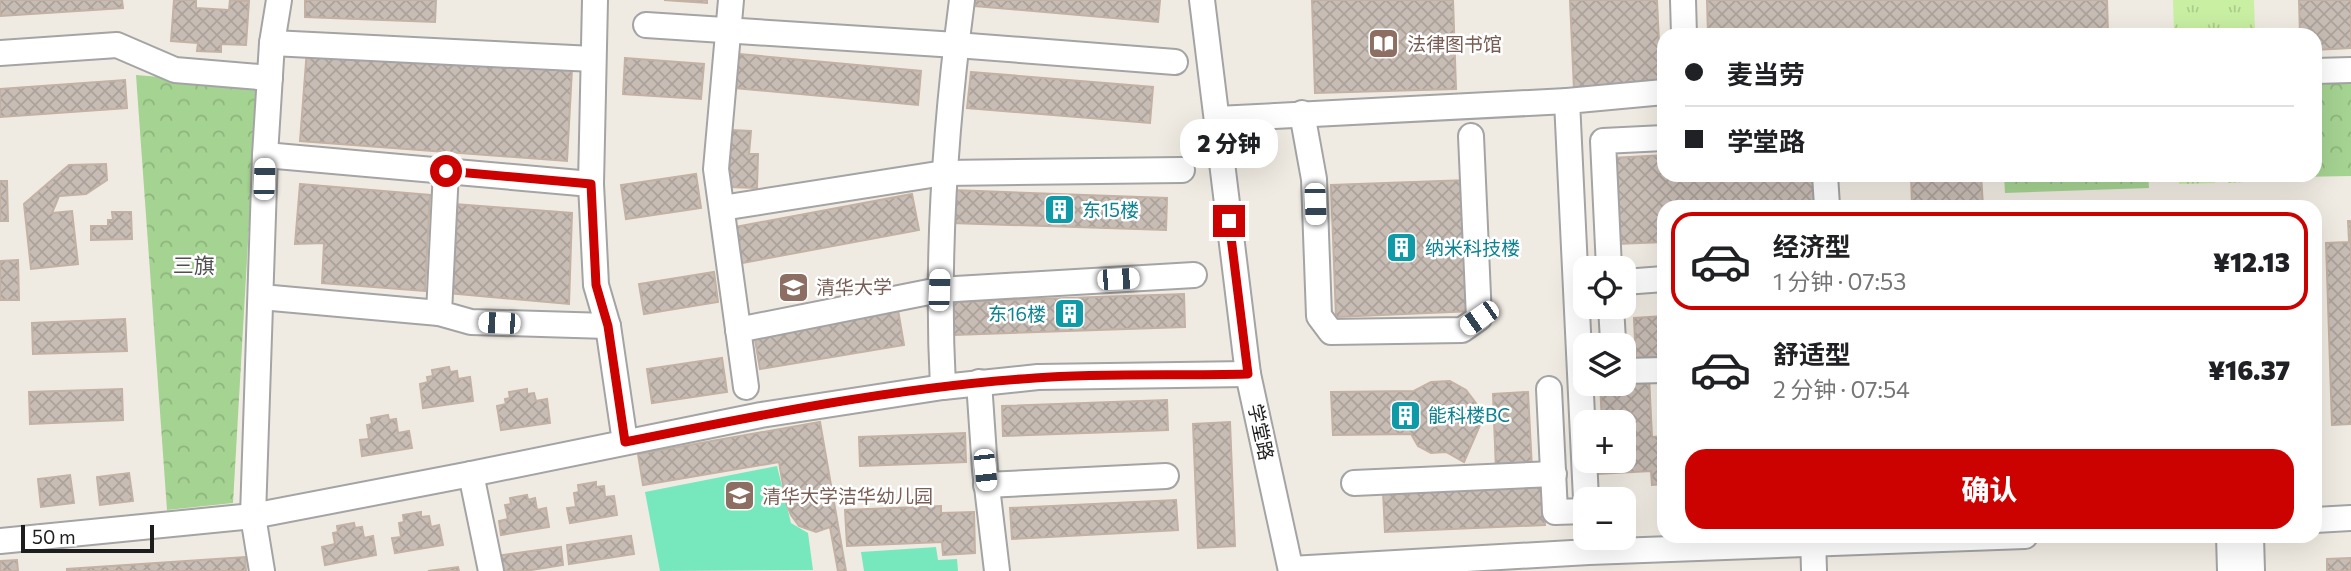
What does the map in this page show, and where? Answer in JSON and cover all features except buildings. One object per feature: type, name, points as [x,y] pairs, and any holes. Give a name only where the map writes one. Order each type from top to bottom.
[{"type":"street","points":[[262,571],[253,516],[265,155],[272,43],[279,0]]},
{"type":"street","points":[[595,0],[591,184],[596,285],[608,326],[625,442]]},
{"type":"street","points":[[731,0],[716,169],[746,387]]},
{"type":"street","points":[[943,387],[939,290],[944,173],[962,0]]},
{"type":"street","name":"学堂路","points":[[1202,0],[1248,374],[1291,570]]},
{"type":"street","points":[[1683,0],[1684,28]]},
{"type":"street","points":[[646,25],[1175,62]]},
{"type":"street","points":[[272,43],[593,59]]},
{"type":"street","points":[[0,53],[117,44],[174,70],[270,78]]},
{"type":"street","points":[[2322,71],[2351,70]]},
{"type":"street","points":[[1217,119],[1567,101],[1657,93]]},
{"type":"street","points":[[1567,101],[1581,333]]},
{"type":"street","points":[[1302,113],[1314,179],[1319,316],[1331,332],[1462,330],[1479,318],[1471,136]]},
{"type":"street","points":[[1609,256],[1604,141],[1657,138]]},
{"type":"street","points":[[265,155],[591,184]]},
{"type":"street","points":[[722,208],[944,173],[1182,170]]},
{"type":"street","points":[[439,313],[446,171]]},
{"type":"street","points":[[1825,182],[1827,200]]},
{"type":"street","points":[[738,330],[939,290],[1194,275]]},
{"type":"street","points":[[1636,281],[1657,280]]},
{"type":"street","points":[[261,297],[439,313],[471,322],[608,326]]},
{"type":"street","points":[[1636,371],[1657,370]]},
{"type":"street","points":[[0,541],[253,516],[761,415],[978,382],[1038,377],[1248,374]]},
{"type":"street","points":[[978,382],[986,485],[997,571]]},
{"type":"street","points":[[1549,389],[1555,512],[1573,511]]},
{"type":"street","points":[[1584,396],[1586,487]]},
{"type":"street","points":[[471,474],[491,571]]},
{"type":"street","points":[[1354,483],[1554,474]]},
{"type":"street","points":[[986,485],[1166,476]]},
{"type":"street","points":[[2322,520],[2351,518]]},
{"type":"street","points":[[1636,544],[1663,543]]},
{"type":"street","points":[[1813,543],[1814,571]]},
{"type":"street","points":[[2229,543],[2230,571]]},
{"type":"street","points":[[2251,543],[2252,571]]},
{"type":"street","points":[[1291,570],[1573,546]]},
{"type":"green space","points":[[2173,0],[2254,0],[2255,28],[2174,28]]},
{"type":"green space","points":[[136,75],[257,85],[233,503],[167,510]]},
{"type":"green space","points":[[2351,82],[2351,176],[2322,177],[2322,83]]},
{"type":"green space","points":[[2004,182],[2149,182],[2149,188],[2005,193]]},
{"type":"green space","points":[[2179,182],[2215,182],[2215,183]]},
{"type":"green space","points":[[777,466],[791,523],[808,533],[813,570],[660,571],[645,492]]},
{"type":"green space","points":[[936,547],[938,560],[957,559],[958,571],[864,571],[861,552]]},
{"type":"place","name":"法律图书馆","points":[[1384,44]]},
{"type":"place","name":"东15楼","points":[[1059,210]]},
{"type":"place","name":"纳米科技楼","points":[[1402,248]]},
{"type":"place","name":"清华大学","points":[[793,287]]},
{"type":"place","name":"东16楼","points":[[1069,314]]},
{"type":"place","name":"能科楼BC","points":[[1405,415]]},
{"type":"place","name":"清华大学洁华幼儿园","points":[[739,496]]},
{"type":"district","name":"三旗","points":[[194,266]]},
{"type":"route","points":[[446,171],[591,184],[596,285],[608,326],[625,442],[761,415],[978,382],[1038,377],[1248,374],[1229,221]]}]
